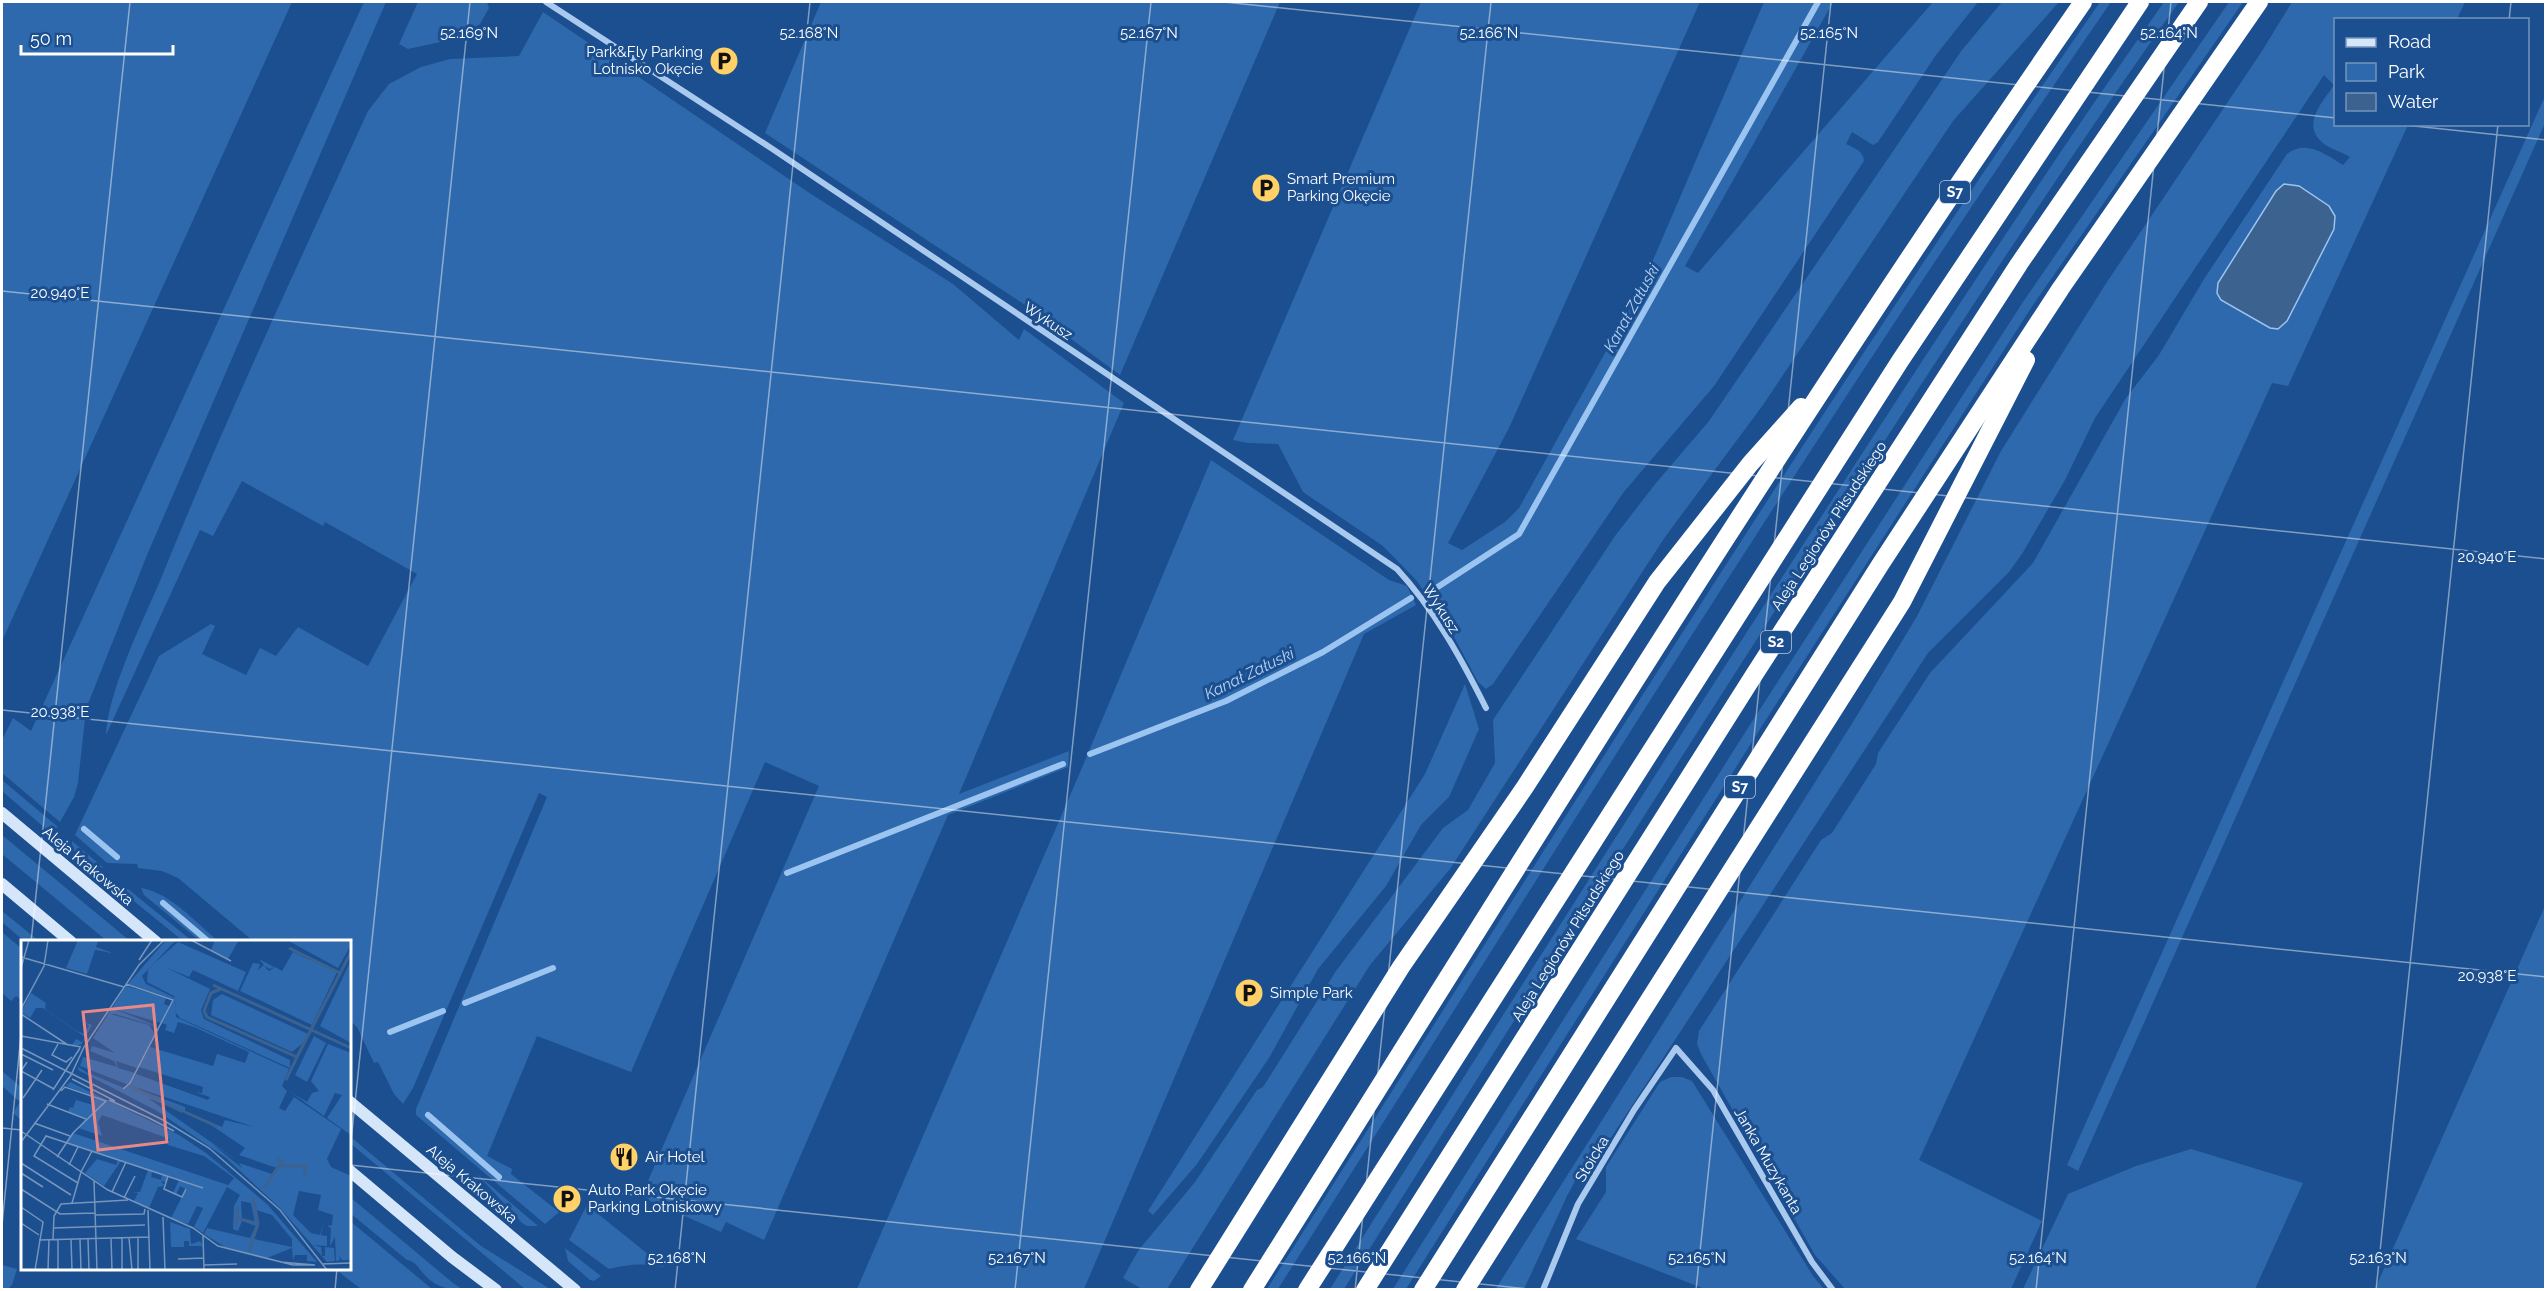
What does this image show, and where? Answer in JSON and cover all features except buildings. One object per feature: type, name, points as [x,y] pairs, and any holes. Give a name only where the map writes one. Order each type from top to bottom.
[{"type":"highway","name":"S7","points":[[1252,1290],[1559,799],[1838,366],[2083,2]]},
{"type":"highway","name":"Aleja Legionów Piłsudskiego","points":[[1307,1290],[1893,371],[2140,2]]},
{"type":"highway","name":"Aleja Legionów Piłsudskiego","points":[[1365,1290],[1754,675],[2012,274],[2199,2]]},
{"type":"highway","name":"S7","points":[[1423,1290],[1880,565],[2061,288],[2259,2]]},
{"type":"highway","points":[[1465,1290],[1902,602],[1995,424],[2061,288]]},
{"type":"highway","points":[[1198,1290],[1401,967],[1525,787],[1657,582],[1750,464],[1838,366]]},
{"type":"main road","name":"Aleja Krakowska","points":[[2,813],[154,940]]},
{"type":"main road","points":[[2,884],[69,940]]},
{"type":"main road","name":"Aleja Krakowska","points":[[351,1103],[575,1290]]},
{"type":"main road","points":[[351,1172],[452,1257],[496,1290]]},
{"type":"street","name":"Wykusz","points":[[546,2],[771,148],[1397,569],[1414,587],[1433,615],[1486,708]]},
{"type":"street","name":"Stoicka","points":[[1543,1290],[1578,1204],[1634,1110],[1676,1048]]},
{"type":"street","name":"Janka Muzykanta","points":[[1676,1048],[1713,1090],[1812,1262],[1833,1290]]},
{"type":"green space","points":[[2,2],[292,2],[2,641]]},
{"type":"green space","points":[[364,2],[386,2],[147,555],[86,709],[78,783],[74,797],[60,822],[2,773],[2,740],[13,718],[31,731]]},
{"type":"green space","points":[[418,2],[487,2],[489,8],[480,24],[450,40],[408,49],[399,44]]},
{"type":"green space","points":[[821,2],[1280,2],[1120,375],[1025,305],[765,133]]},
{"type":"green space","points":[[1421,2],[1700,2],[1509,428],[1448,543],[1462,550],[1505,522],[1519,508],[1641,288],[1764,2],[1833,2],[1685,266],[1698,273],[1933,2],[1978,2],[1936,55],[1878,142],[1873,145],[1852,132],[1846,144],[1860,152],[1864,161],[1714,386],[1623,493],[1493,684],[1486,689],[1478,682],[1453,635],[1417,581],[1383,546],[1303,492],[1278,444],[1233,440]]},
{"type":"green space","points":[[2002,2],[2059,2],[1953,121],[1763,405],[1665,537],[1450,869],[1370,965],[1167,1289],[1142,1289],[1123,1278],[1138,1251],[1195,1182],[1257,1090],[1263,1087],[1336,971],[1443,828],[1468,810],[1495,763],[1493,720],[1615,536],[1709,421],[1962,50]]},
{"type":"green space","points":[[2100,2],[2111,2],[2003,160],[1792,480],[1278,1289],[1267,1289],[1781,480],[1992,160]]},
{"type":"green space","points":[[2164,2],[2179,2],[2040,204],[1905,410],[1697,732],[1344,1289],[1330,1289],[1623,825],[1846,479],[2025,205]]},
{"type":"green space","points":[[2229,2],[2243,2],[2031,308],[1762,726],[1406,1289],[1393,1289],[1753,720],[2023,302]]},
{"type":"green space","points":[[2292,2],[2465,2],[2457,18],[2334,18],[2334,85],[2324,75],[2095,418],[2065,480],[2022,554],[2009,572],[1928,653],[1601,1153],[1580,1172],[1524,1289],[1495,1290],[1853,722],[1916,618],[2001,451],[2105,285],[2262,51]]},
{"type":"green space","points":[[543,12],[811,194],[953,284],[1019,340],[1024,329],[1124,403],[959,794],[1069,751],[1068,767],[948,815],[764,1240],[726,1222],[721,1232],[641,1197],[819,786],[765,762],[631,1072],[537,1036],[487,1156],[512,1169],[511,1174],[559,1212],[545,1224],[416,1115],[416,1109],[547,797],[539,793],[413,1088],[403,1104],[394,1094],[378,1062],[374,1063],[357,1027],[351,1022],[351,940],[252,940],[178,878],[162,871],[138,868],[137,864],[107,863],[75,835],[159,656],[211,624],[215,626],[202,654],[246,675],[260,648],[276,656],[298,627],[368,666],[417,574],[325,522],[323,526],[242,481],[213,536],[200,530],[106,735],[108,717],[119,678],[184,522],[368,111],[389,84],[421,67],[450,59],[519,56]]},
{"type":"green space","points":[[2334,85],[2334,126],[2408,126],[2288,386],[2272,383],[1919,1160],[2042,1221],[2011,1289],[1845,1289],[1815,1255],[1702,1056],[1697,1044],[1699,1031],[1821,840],[1832,833],[1876,764],[1878,753],[1930,673],[2033,563],[2126,398],[2159,355],[2204,279],[2287,154],[2294,150],[2309,148],[2343,165],[2350,157],[2324,144],[2317,137],[2313,122],[2319,107]]},
{"type":"green space","points":[[2545,96],[2545,123],[2078,1171],[2067,1165]]},
{"type":"green space","points":[[1211,460],[1389,580],[1407,586],[1416,605],[1364,634],[1084,1289],[857,1289],[1081,770]]},
{"type":"green space","points":[[1465,684],[1479,729],[1449,797],[1421,825],[1386,886],[1318,969],[1269,1058],[1197,1164],[1153,1215],[1148,1211],[1425,774]]},
{"type":"green space","points":[[2,780],[58,827],[51,830],[46,829],[2,791]]},
{"type":"green space","points":[[2,835],[129,940],[106,940],[2,854]]},
{"type":"green space","points":[[72,841],[104,868],[78,856]]},
{"type":"green space","points":[[126,888],[128,889],[191,940],[182,940],[124,893]]},
{"type":"green space","points":[[141,888],[173,902],[217,940],[199,940],[144,895]]},
{"type":"green space","points":[[2545,906],[2545,1289],[2375,1289]]},
{"type":"green space","points":[[2,911],[38,940],[23,940],[2,922]]},
{"type":"green space","points":[[2,932],[21,948],[21,999],[16,996],[11,1001],[2,993]]},
{"type":"green space","points":[[2,1071],[21,1087],[20,1119],[13,1113],[20,1102],[2,1086]]},
{"type":"green space","points":[[1671,1077],[1682,1077],[1692,1081],[1813,1276],[1824,1289],[1705,1289],[1576,1239],[1606,1192],[1606,1167],[1660,1082]]},
{"type":"green space","points":[[352,1138],[481,1246],[550,1289],[525,1289],[351,1144]]},
{"type":"green space","points":[[2191,1149],[2303,1183],[2255,1289],[2023,1289],[2068,1194],[2136,1166]]},
{"type":"green space","points":[[477,1174],[538,1226],[527,1226],[522,1223]]},
{"type":"green space","points":[[351,1198],[462,1289],[450,1289],[435,1284],[414,1263],[407,1260],[351,1214]]},
{"type":"green space","points":[[587,1205],[664,1267],[636,1265],[609,1269],[569,1240]]},
{"type":"green space","points":[[351,1222],[432,1289],[361,1289],[336,1270],[351,1270]]},
{"type":"green space","points":[[565,1248],[601,1276],[594,1281],[590,1280],[568,1261]]},
{"type":"green space","points":[[2,1265],[17,1269],[12,1285],[8,1289],[2,1289]]},
{"type":"water","points":[[2284,184],[2299,186],[2329,206],[2335,216],[2334,229],[2287,321],[2278,329],[2270,328],[2221,300],[2217,293],[2218,283],[2276,191]]},
{"type":"waterway","name":"Kanał Załuski","points":[[1430,592],[1519,534],[1818,2]]},
{"type":"waterway","name":"Kanał Załuski","points":[[1090,754],[1226,701],[1323,652],[1411,598]]},
{"type":"waterway","name":"Kanał Załuski","points":[[787,873],[1063,764]]},
{"type":"waterway","points":[[84,829],[117,857]]},
{"type":"waterway","points":[[163,903],[207,940]]},
{"type":"waterway","name":"Kanał Załuski","points":[[465,1003],[553,968]]},
{"type":"waterway","name":"Kanał Załuski","points":[[390,1032],[443,1011]]},
{"type":"waterway","points":[[428,1115],[499,1177]]},
{"type":"place","name":"Park&Fly Parking Lotnisko Okęcie","points":[[724,61]]},
{"type":"place","name":"Smart Premium Parking Okęcie","points":[[1266,188]]},
{"type":"place","name":"Simple Park","points":[[1249,993]]},
{"type":"place","name":"Air Hotel","points":[[624,1157]]},
{"type":"place","name":"Auto Park Okęcie Parking Lotniskowy","points":[[567,1199]]}]
